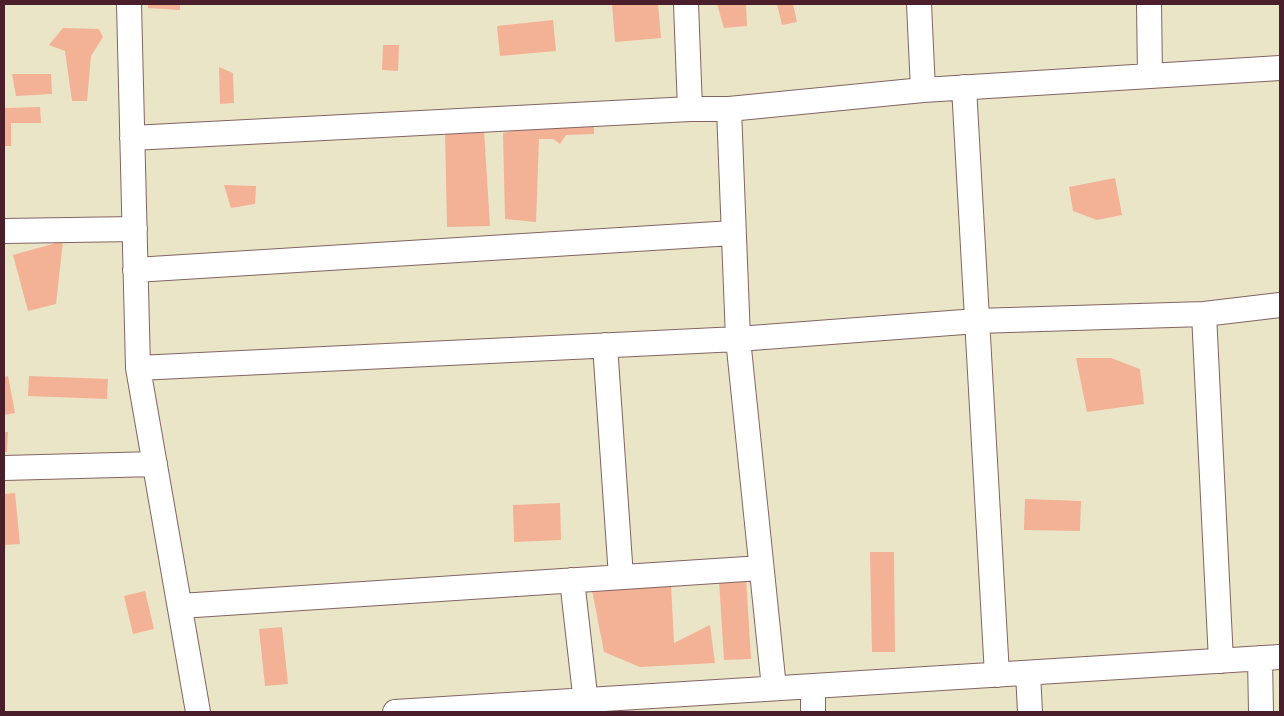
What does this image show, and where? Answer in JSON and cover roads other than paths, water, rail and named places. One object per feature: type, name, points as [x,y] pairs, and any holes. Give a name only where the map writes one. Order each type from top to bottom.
[{"type":"street","points":[[129,4],[138,368],[198,712]]},
{"type":"street","points":[[686,4],[690,109]]},
{"type":"street","points":[[919,4],[923,90]]},
{"type":"street","points":[[1149,4],[1150,76]]},
{"type":"street","points":[[132,138],[690,109],[729,109],[923,90],[1280,68]]},
{"type":"street","points":[[964,87],[997,675]]},
{"type":"street","points":[[729,109],[738,339],[774,688]]},
{"type":"street","points":[[4,231],[135,229]]},
{"type":"street","points":[[135,270],[733,233]]},
{"type":"street","points":[[138,368],[738,339],[977,321],[1204,314],[1280,305]]},
{"type":"street","points":[[1204,314],[1220,661]]},
{"type":"street","points":[[606,345],[620,577]]},
{"type":"street","points":[[4,468],[155,464]]},
{"type":"street","points":[[180,606],[761,568]]},
{"type":"street","points":[[572,580],[586,706]]},
{"type":"street","points":[[395,712],[586,706],[774,688],[1270,658],[1261,712]]},
{"type":"street","points":[[1028,673],[1030,712]]},
{"type":"street","points":[[813,686],[813,712]]}]
